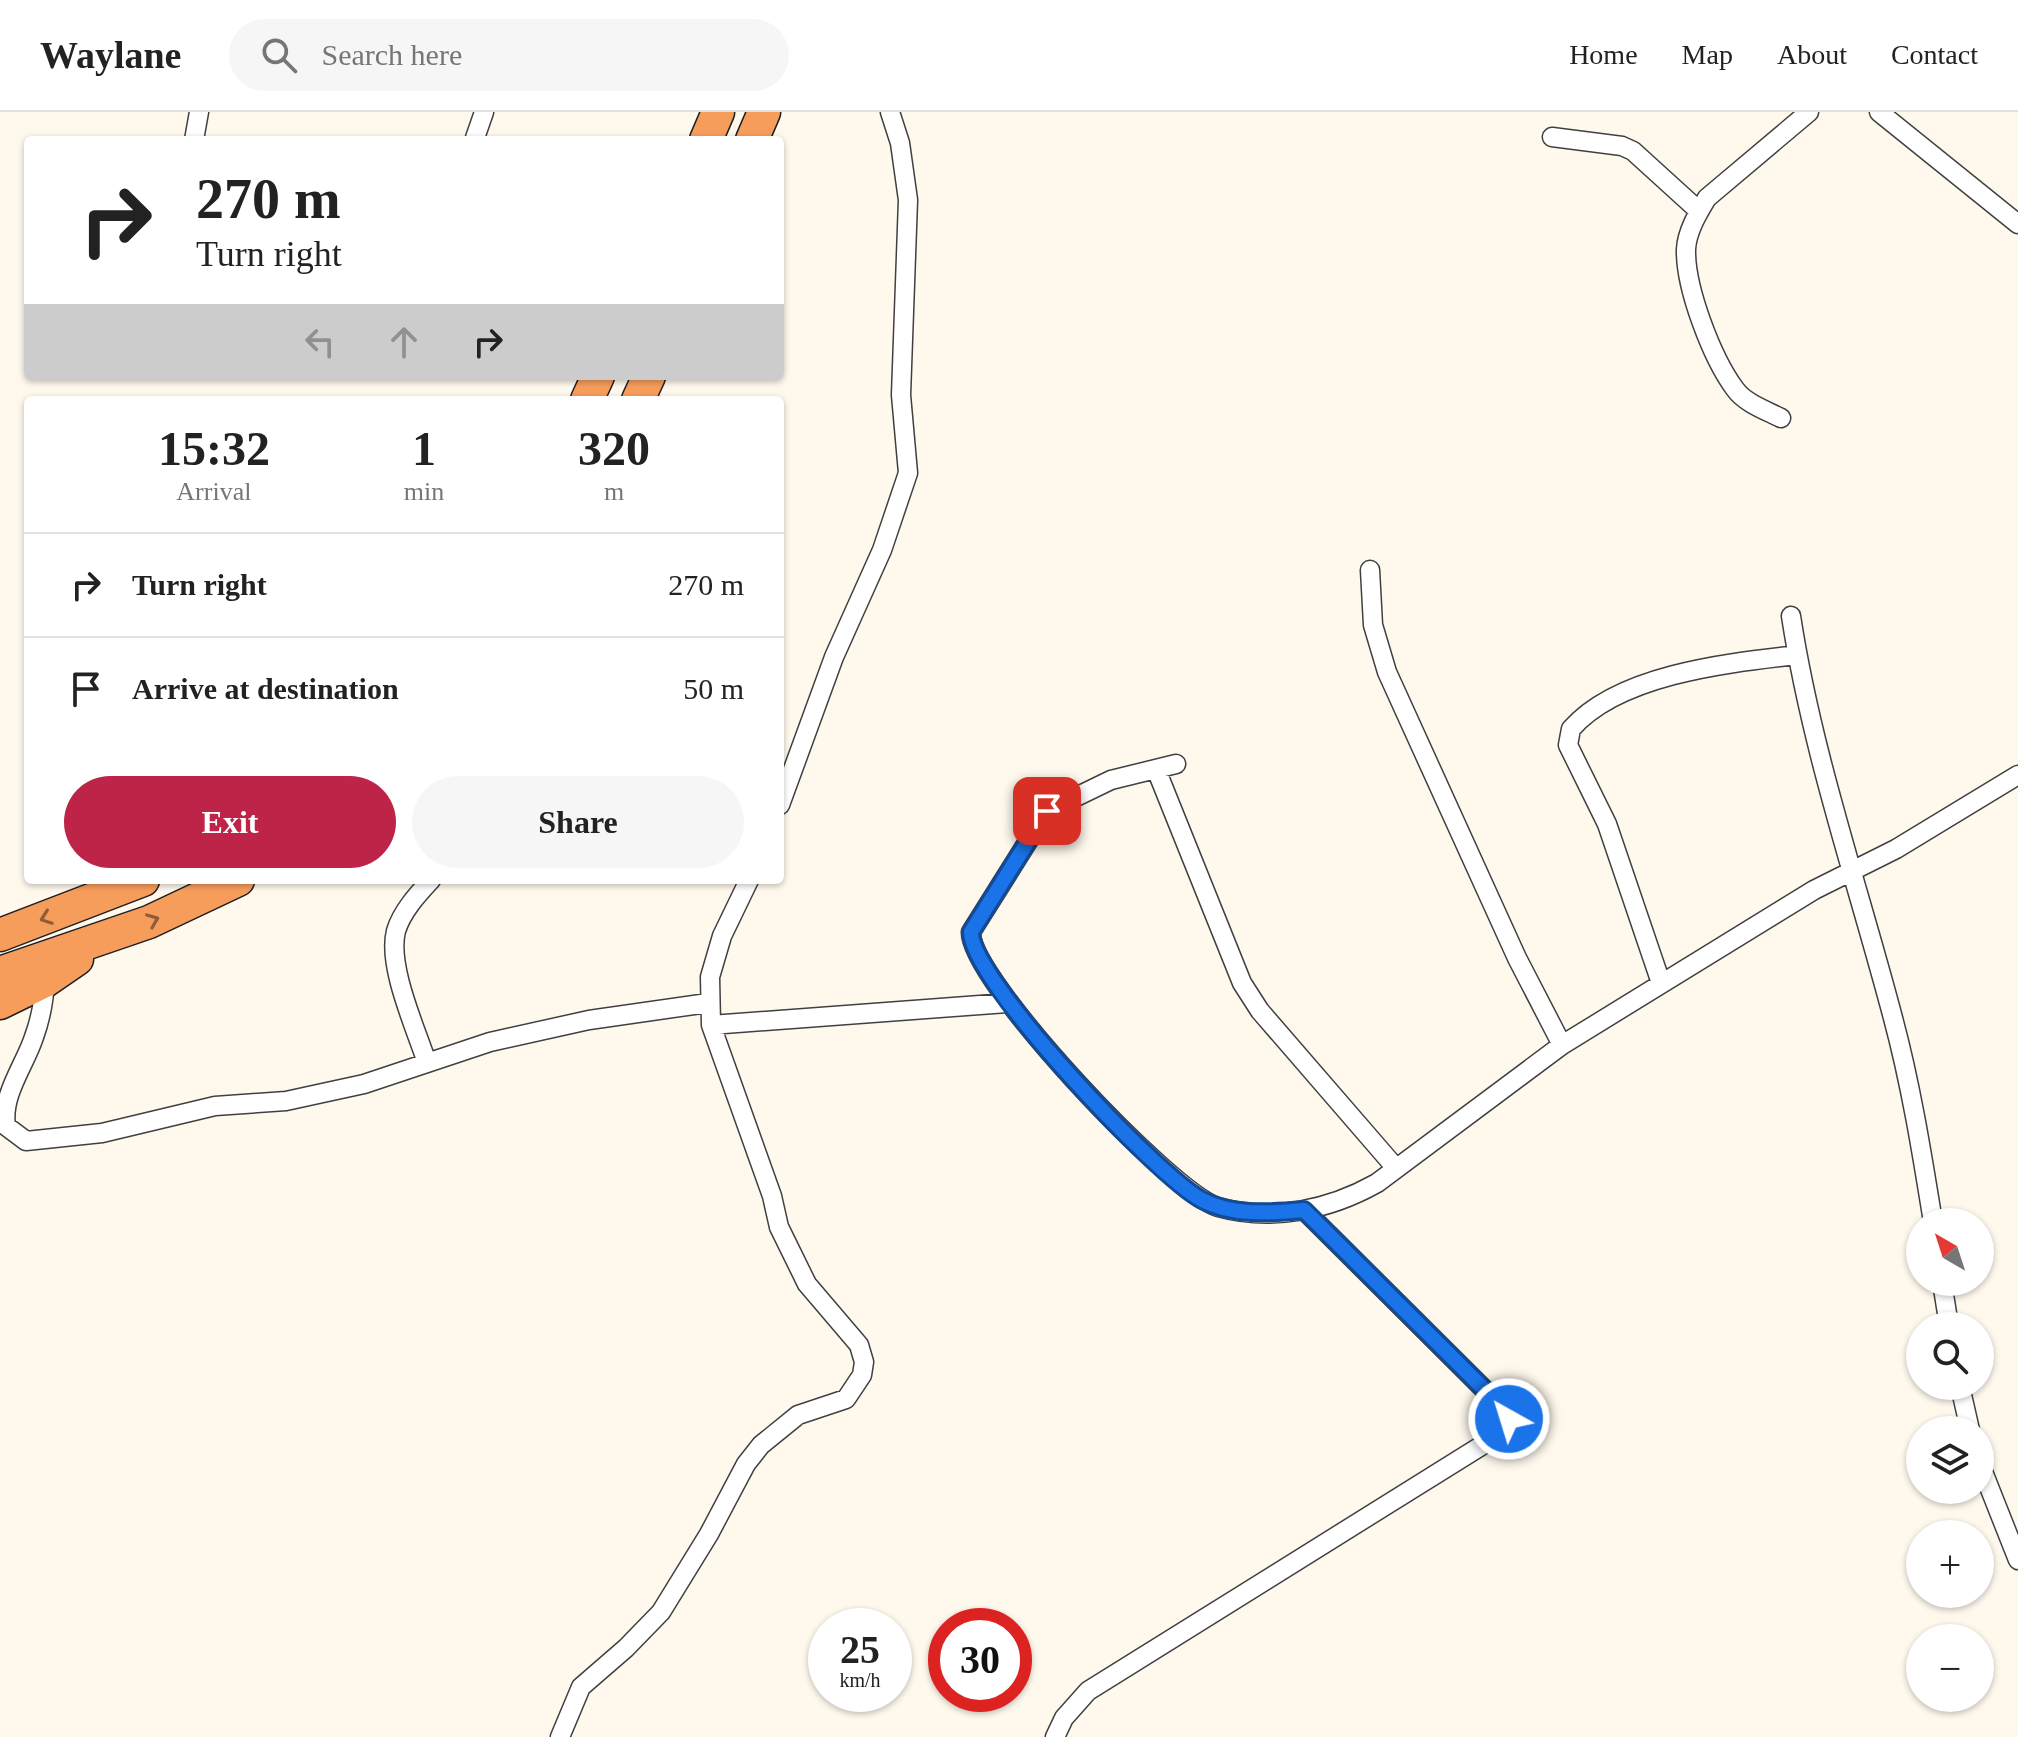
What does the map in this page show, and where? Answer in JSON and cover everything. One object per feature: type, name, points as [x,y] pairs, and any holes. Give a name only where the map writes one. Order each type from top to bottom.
[{"type":"highway","points":[[708,136],[718,112]]},
{"type":"highway","points":[[754,136],[764,112]]},
{"type":"highway","points":[[0,935],[133,884]]},
{"type":"highway","points":[[0,973],[114,934],[191,904],[230,884]]},
{"type":"highway","points":[[0,1003],[45,981],[114,934]]},
{"type":"street","points":[[195,136],[199,112]]},
{"type":"street","points":[[476,136],[484,112]]},
{"type":"street","points":[[784,794],[834,657],[882,550],[908,473],[901,395],[908,200],[900,143],[890,112]]},
{"type":"street","points":[[1781,418],[1736,391],[1710,341],[1691,285],[1686,249],[1699,211],[1707,198],[1809,112]]},
{"type":"street","points":[[1879,112],[2018,224]]},
{"type":"street","points":[[1552,137],[1622,146],[1633,151],[1699,211]]},
{"type":"street","points":[[1370,570],[1373,625],[1387,672],[1517,958],[1562,1045]]},
{"type":"street","points":[[1791,616],[1797,655],[1851,873],[1894,1020],[1930,1208]]},
{"type":"street","points":[[1661,983],[1607,824],[1568,745],[1571,729],[1610,699],[1650,684],[1701,669],[1797,655]]},
{"type":"street","points":[[1176,764],[1111,780],[1047,811],[971,932],[971,945],[1007,1003],[1105,1111],[1186,1191],[1220,1207],[1270,1213],[1304,1210],[1351,1198],[1377,1183],[1562,1045],[1814,890],[1851,873],[2018,775]]},
{"type":"street","points":[[1156,769],[1242,983],[1260,1011],[1395,1167]]},
{"type":"street","points":[[427,884],[412,901],[396,930],[394,952],[427,1063]]},
{"type":"street","points":[[560,1737],[581,1687],[661,1612],[709,1534],[746,1464],[761,1445],[798,1415],[846,1399],[862,1375],[864,1362],[859,1345],[807,1284],[779,1227],[772,1196],[711,1025],[708,1003],[710,977],[722,936],[747,884]]},
{"type":"street","points":[[45,981],[44,1001],[34,1038],[4,1112],[6,1126],[26,1141],[102,1133],[215,1106],[286,1101],[364,1084],[504,1038],[589,1020],[708,1003]]},
{"type":"street","points":[[711,1025],[1007,1003]]},
{"type":"street","points":[[1055,1737],[1064,1718],[1088,1691],[1489,1441],[1509,1419],[1506,1411],[1304,1210]]},
{"type":"street","points":[[1993,1504],[2018,1560]]},
{"type":"route","points":[[1047,811],[971,932],[971,945],[1007,1003],[1105,1111],[1186,1191],[1220,1207],[1270,1213],[1304,1210],[1506,1411],[1509,1419]]}]
